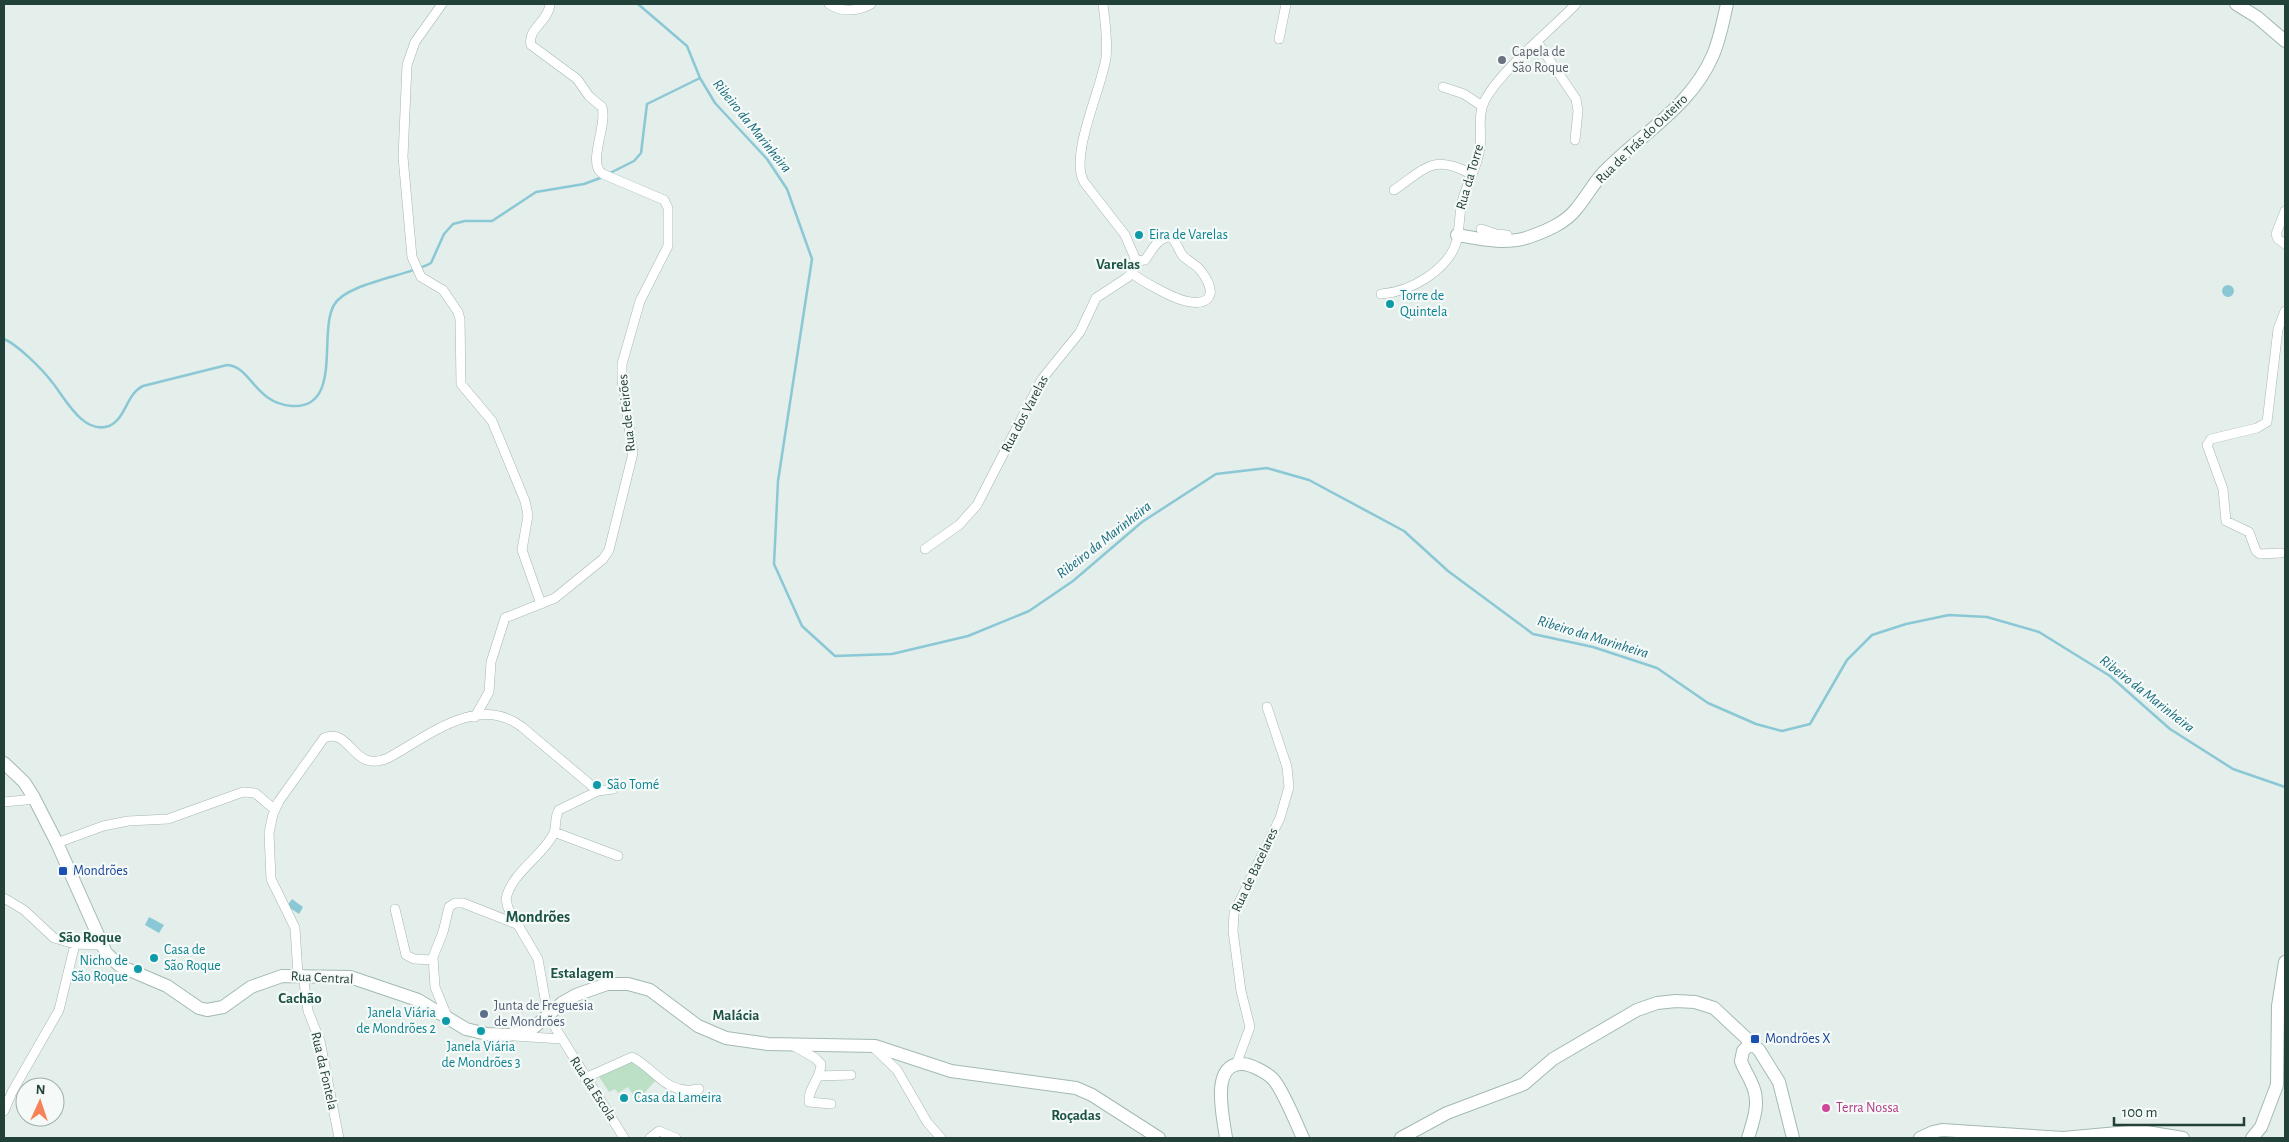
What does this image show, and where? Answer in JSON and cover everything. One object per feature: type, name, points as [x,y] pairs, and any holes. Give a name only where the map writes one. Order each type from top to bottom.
[{"type":"main road","name":"Rua de Trás do Outeiro","points":[[1457,235],[1508,241],[1527,238],[1548,229],[1571,214],[1607,168],[1684,101],[1712,58],[1727,4]]},
{"type":"main road","points":[[2236,4],[2257,17],[2285,41]]},
{"type":"main road","name":"Rua Central","points":[[4,763],[24,782],[35,799],[57,843],[100,945],[109,957],[120,966],[166,986],[199,1008],[207,1010],[223,1008],[254,986],[282,976],[301,975],[360,979],[418,1000],[471,1031],[499,1035]]},
{"type":"main road","points":[[2252,1138],[2261,1127],[2277,1085],[2278,1006],[2285,962]]},
{"type":"main road","points":[[499,1035],[528,1031],[565,1001],[584,991],[607,984],[628,984],[650,990],[694,1023],[716,1035],[749,1042],[872,1046],[951,1071],[1076,1088],[1098,1098],[1159,1138]]},
{"type":"main road","points":[[1401,1138],[1447,1113],[1524,1084],[1557,1057],[1637,1010],[1657,1003],[1681,1001],[1710,1006],[1752,1042],[1765,1057],[1777,1079],[1793,1138]]},
{"type":"main road","points":[[1748,1138],[1756,1114],[1757,1099],[1751,1081],[1741,1064],[1741,1058],[1743,1051],[1752,1042]]},
{"type":"main road","points":[[1226,1138],[1220,1089],[1228,1070],[1236,1065],[1250,1066],[1273,1080],[1303,1138]]},
{"type":"main road","points":[[1920,1138],[1942,1130],[2047,1138],[2080,1137],[2134,1131],[2183,1138]]},
{"type":"street","points":[[442,4],[414,44],[407,65],[402,157],[415,268],[426,282],[443,290],[459,314],[461,381],[492,421],[526,504],[528,515],[522,550],[541,604]]},
{"type":"street","name":"Rua de Feirões","points":[[475,717],[489,692],[491,662],[503,620],[509,615],[541,604],[562,593],[603,559],[611,547],[633,453],[622,376],[624,356],[640,301],[669,243],[668,208],[664,200],[597,170],[595,161],[602,132],[603,108],[590,97],[577,79],[535,50],[530,44],[532,34],[547,16],[550,4]]},
{"type":"street","points":[[829,4],[848,10],[860,9],[870,4]]},
{"type":"street","points":[[1103,4],[1106,55],[1080,152],[1079,172],[1084,182],[1125,235],[1136,261],[1132,274],[1179,299],[1200,303],[1211,296],[1211,288],[1203,273],[1183,255],[1171,237],[1166,237],[1157,243],[1145,260],[1136,261]]},
{"type":"street","points":[[1279,39],[1286,4]]},
{"type":"street","points":[[1443,87],[1464,94],[1482,106],[1492,90],[1576,4]]},
{"type":"street","points":[[1538,43],[1576,99],[1578,111],[1575,140]]},
{"type":"street","name":"Rua da Torre","points":[[1381,294],[1401,291],[1426,278],[1442,263],[1457,241],[1460,208],[1480,149],[1482,106]]},
{"type":"street","points":[[1394,190],[1425,169],[1442,162],[1454,165],[1471,174]]},
{"type":"street","points":[[2285,211],[2276,234],[2278,239],[2285,244]]},
{"type":"street","points":[[1481,229],[1503,236],[1536,234],[1548,229]]},
{"type":"street","name":"Rua dos Varelas","points":[[925,549],[952,531],[972,512],[987,489],[1042,379],[1080,332],[1096,298],[1132,274]]},
{"type":"street","points":[[2281,552],[2260,554],[2256,550],[2249,532],[2226,521],[2223,489],[2206,445],[2211,439],[2257,428],[2267,422],[2278,329],[2285,311]]},
{"type":"street","name":"Rua de Bacelares","points":[[1236,1065],[1250,1027],[1241,990],[1233,931],[1234,913],[1280,818],[1290,782],[1288,767],[1267,707]]},
{"type":"street","points":[[57,843],[103,826],[128,821],[168,819],[243,792],[255,793],[274,809],[324,738],[338,737],[360,758],[376,762],[392,756],[450,722],[462,718],[500,716],[512,720],[598,791]]},
{"type":"street","points":[[548,1016],[540,963],[507,905],[507,893],[554,832],[556,816],[559,810],[598,791],[613,789]]},
{"type":"street","points":[[4,802],[35,799]]},
{"type":"street","name":"Rua da Fontela","points":[[274,809],[269,837],[271,879],[295,928],[308,1012],[320,1041],[339,1138]]},
{"type":"street","points":[[554,832],[618,856]]},
{"type":"street","points":[[4,898],[24,910],[50,936],[74,944],[100,945]]},
{"type":"street","points":[[448,1019],[435,987],[433,960],[434,950],[443,932],[448,909],[452,904],[463,903],[519,925]]},
{"type":"street","points":[[395,909],[406,955],[414,959],[433,960]]},
{"type":"street","points":[[4,1111],[14,1089],[59,1010],[74,944]]},
{"type":"street","name":"Rua da Escola","points":[[548,1016],[624,1138]]},
{"type":"street","points":[[499,1035],[562,1040]]},
{"type":"street","points":[[789,1044],[838,1075]]},
{"type":"street","points":[[872,1046],[897,1070],[927,1122],[941,1138]]},
{"type":"street","points":[[585,1078],[632,1058],[670,1086],[685,1091],[699,1089]]},
{"type":"street","points":[[820,1062],[821,1068],[809,1091],[808,1102],[831,1104]]},
{"type":"street","points":[[818,1076],[851,1076]]},
{"type":"street","points":[[650,1138],[659,1131],[676,1138]]},
{"type":"green space","points":[[630,1060],[656,1080],[637,1101],[628,1087],[618,1093],[615,1089],[609,1092],[598,1075]]},
{"type":"water","points":[[2226,285],[2230,285],[2234,291],[2230,297],[2226,297],[2222,293],[2222,289]]},
{"type":"water","points":[[292,899],[303,907],[299,914],[287,906]]},
{"type":"water","points":[[149,917],[164,925],[159,933],[145,925]]},
{"type":"waterway","name":"Ribeiro da Marinheira","points":[[638,4],[687,46],[700,78],[715,103],[767,159],[787,189],[812,259],[778,481],[774,564],[802,626],[835,656],[892,654],[968,636],[1029,611],[1073,581],[1142,522],[1216,474],[1267,468],[1309,480],[1404,531],[1448,571],[1533,634],[1593,647],[1657,668],[1708,703],[1756,724],[1782,731],[1810,724],[1847,660],[1872,635],[1906,624],[1949,615],[1987,617],[2039,632],[2110,676],[2170,729],[2233,769],[2285,787]]},
{"type":"waterway","points":[[610,173],[634,161],[641,153],[647,104],[700,78]]},
{"type":"waterway","points":[[4,339],[16,346],[36,364],[83,420],[91,425],[100,427],[115,423],[133,395],[143,386],[227,365],[242,371],[261,392],[279,403],[292,406],[308,404],[318,395],[323,382],[330,317],[334,305],[341,297],[364,285],[421,268],[431,263],[444,234],[453,224],[465,221],[492,221],[536,192],[584,184],[603,177]]},
{"type":"place","name":"Capela de São Roque","points":[[1502,60]]},
{"type":"place","name":"Eira de Varelas","points":[[1139,235]]},
{"type":"place","name":"Torre de Quintela","points":[[1390,304]]},
{"type":"place","name":"São Tomé","points":[[597,785]]},
{"type":"place","name":"Mondrões","points":[[63,871]]},
{"type":"place","name":"Casa de São Roque","points":[[154,958]]},
{"type":"place","name":"Nicho de São Roque","points":[[138,969]]},
{"type":"place","name":"Junta de Freguesia de Mondrões","points":[[484,1014]]},
{"type":"place","name":"Janela Viária de Mondrões 2","points":[[446,1021]]},
{"type":"place","name":"Janela Viária de Mondrões 3","points":[[481,1031]]},
{"type":"place","name":"Mondrões X","points":[[1755,1039]]},
{"type":"place","name":"Casa da Lameira","points":[[624,1098]]},
{"type":"place","name":"Terra Nossa","points":[[1826,1108]]},
{"type":"district","name":"Varelas","points":[[1118,264]]},
{"type":"district","name":"Mondrões","points":[[538,917]]},
{"type":"district","name":"São Roque","points":[[90,937]]},
{"type":"district","name":"Estalagem","points":[[582,973]]},
{"type":"district","name":"Cachão","points":[[300,998]]},
{"type":"district","name":"Malácia","points":[[736,1015]]},
{"type":"district","name":"Roçadas","points":[[1076,1115]]}]
